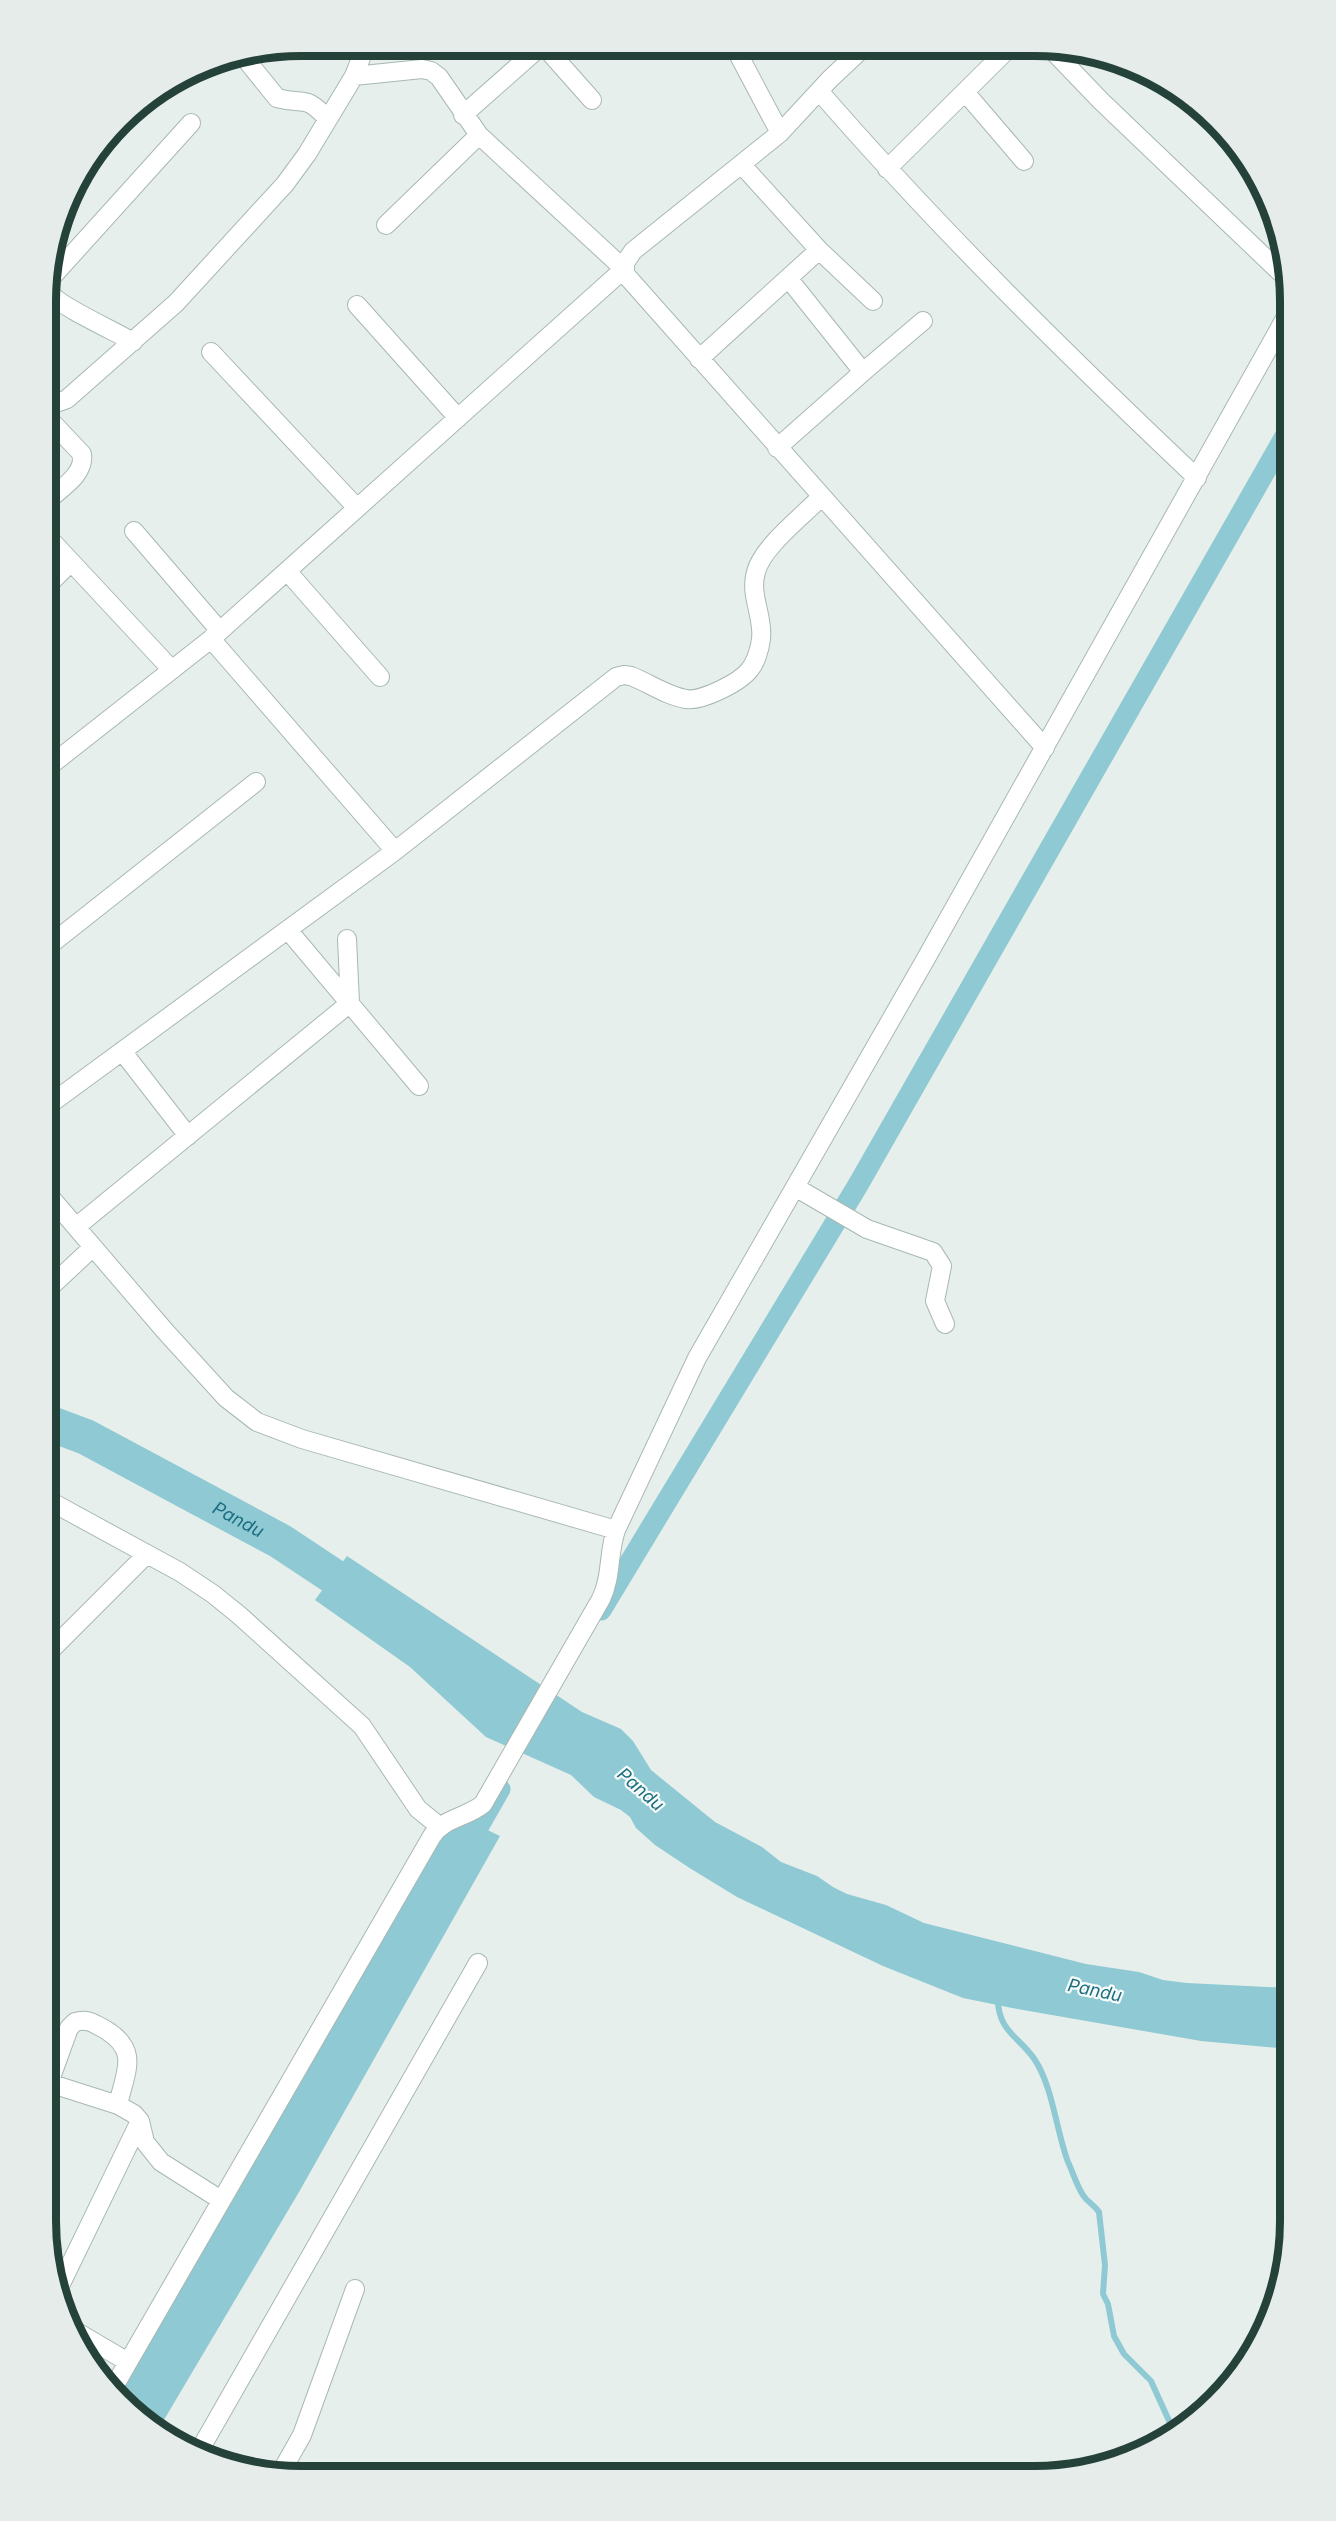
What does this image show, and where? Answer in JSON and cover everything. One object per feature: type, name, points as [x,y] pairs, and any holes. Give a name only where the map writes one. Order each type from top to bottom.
[{"type":"street","points":[[56,403],[67,399],[176,303],[285,184],[307,154],[354,76],[362,56]]},
{"type":"street","points":[[463,115],[531,56]]},
{"type":"street","points":[[552,56],[592,100]]},
{"type":"street","points":[[739,56],[780,133]]},
{"type":"street","points":[[56,761],[216,635],[624,269],[633,251],[780,133],[855,56]]},
{"type":"street","points":[[887,169],[1001,56]]},
{"type":"street","points":[[1059,57],[1164,162],[1278,270]]},
{"type":"street","points":[[247,61],[277,98],[307,101],[314,104],[328,119]]},
{"type":"street","points":[[354,76],[422,69],[431,71],[439,77],[463,115],[479,135],[624,269],[629,280],[1045,748]]},
{"type":"street","points":[[819,91],[887,169],[1073,361],[1197,478]]},
{"type":"street","points":[[965,92],[1024,161]]},
{"type":"street","points":[[58,270],[191,123]]},
{"type":"street","points":[[386,225],[479,135]]},
{"type":"street","points":[[742,165],[819,250],[873,301]]},
{"type":"street","points":[[699,359],[819,250]]},
{"type":"street","points":[[788,278],[863,372]]},
{"type":"street","points":[[56,298],[133,342]]},
{"type":"street","points":[[357,305],[458,418]]},
{"type":"street","points":[[777,448],[923,321]]},
{"type":"street","points":[[116,2382],[438,1826],[467,1814],[483,1804],[506,1767],[601,1599],[610,1577],[610,1546],[616,1530],[697,1358],[803,1191],[1045,748],[1280,328]]},
{"type":"street","points":[[211,352],[357,508]]},
{"type":"street","points":[[56,427],[82,454],[83,461],[76,474],[56,493]]},
{"type":"street","points":[[56,1100],[395,851],[616,677],[632,676],[674,696],[693,700],[704,697],[743,676],[751,668],[761,638],[753,586],[756,570],[762,557],[821,497]]},
{"type":"street","points":[[134,531],[216,635],[395,851]]},
{"type":"street","points":[[56,546],[172,670]]},
{"type":"street","points":[[56,577],[71,562]]},
{"type":"street","points":[[287,571],[380,677]]},
{"type":"street","points":[[56,940],[256,782]]},
{"type":"street","points":[[288,930],[419,1086]]},
{"type":"street","points":[[346,939],[350,1004]]},
{"type":"street","points":[[76,1227],[350,1004]]},
{"type":"street","points":[[122,1051],[188,1136]]},
{"type":"street","points":[[803,1191],[867,1229],[933,1252],[940,1259],[942,1266],[935,1301],[945,1324]]},
{"type":"street","points":[[56,1204],[225,1398],[257,1422],[302,1439],[616,1530]]},
{"type":"street","points":[[56,1282],[93,1247]]},
{"type":"street","points":[[56,1504],[147,1554],[213,1594],[362,1726],[418,1809],[438,1826]]},
{"type":"street","points":[[56,1645],[147,1554]]},
{"type":"street","points":[[203,2445],[478,1963]]},
{"type":"street","points":[[56,2063],[69,2028],[75,2022],[91,2021],[119,2038],[128,2053],[118,2105]]},
{"type":"street","points":[[56,2090],[118,2105],[134,2114],[140,2121],[145,2142],[161,2162],[221,2200]]},
{"type":"street","points":[[63,2280],[140,2121]]},
{"type":"street","points":[[285,2465],[303,2435],[355,2289]]},
{"type":"street","points":[[85,2337],[128,2362]]},
{"type":"water","points":[[347,1556],[582,1712],[621,1729],[633,1741],[651,1770],[715,1822],[762,1847],[781,1862],[817,1876],[847,1894],[886,1905],[924,1923],[1086,1964],[1139,1972],[1163,1980],[1187,1983],[1280,1988],[1280,2048],[1201,2041],[963,1998],[883,1966],[737,1897],[655,1845],[636,1828],[630,1817],[594,1797],[571,1775],[486,1737],[410,1667],[315,1600]]},
{"type":"water","points":[[456,1815],[500,1836],[299,2192],[162,2423],[123,2389],[430,1854]]},
{"type":"waterway","points":[[601,1610],[858,1185],[1280,445]]},
{"type":"waterway","name":"Pandu","points":[[56,1426],[86,1437],[280,1541],[372,1602]]},
{"type":"waterway","points":[[465,1850],[500,1789]]},
{"type":"waterway","points":[[998,1999],[999,2010],[1006,2027],[1029,2052],[1041,2071],[1068,2162],[1083,2196],[1099,2212],[1105,2265],[1103,2294],[1108,2304],[1114,2336],[1124,2354],[1151,2381],[1171,2425]]}]
